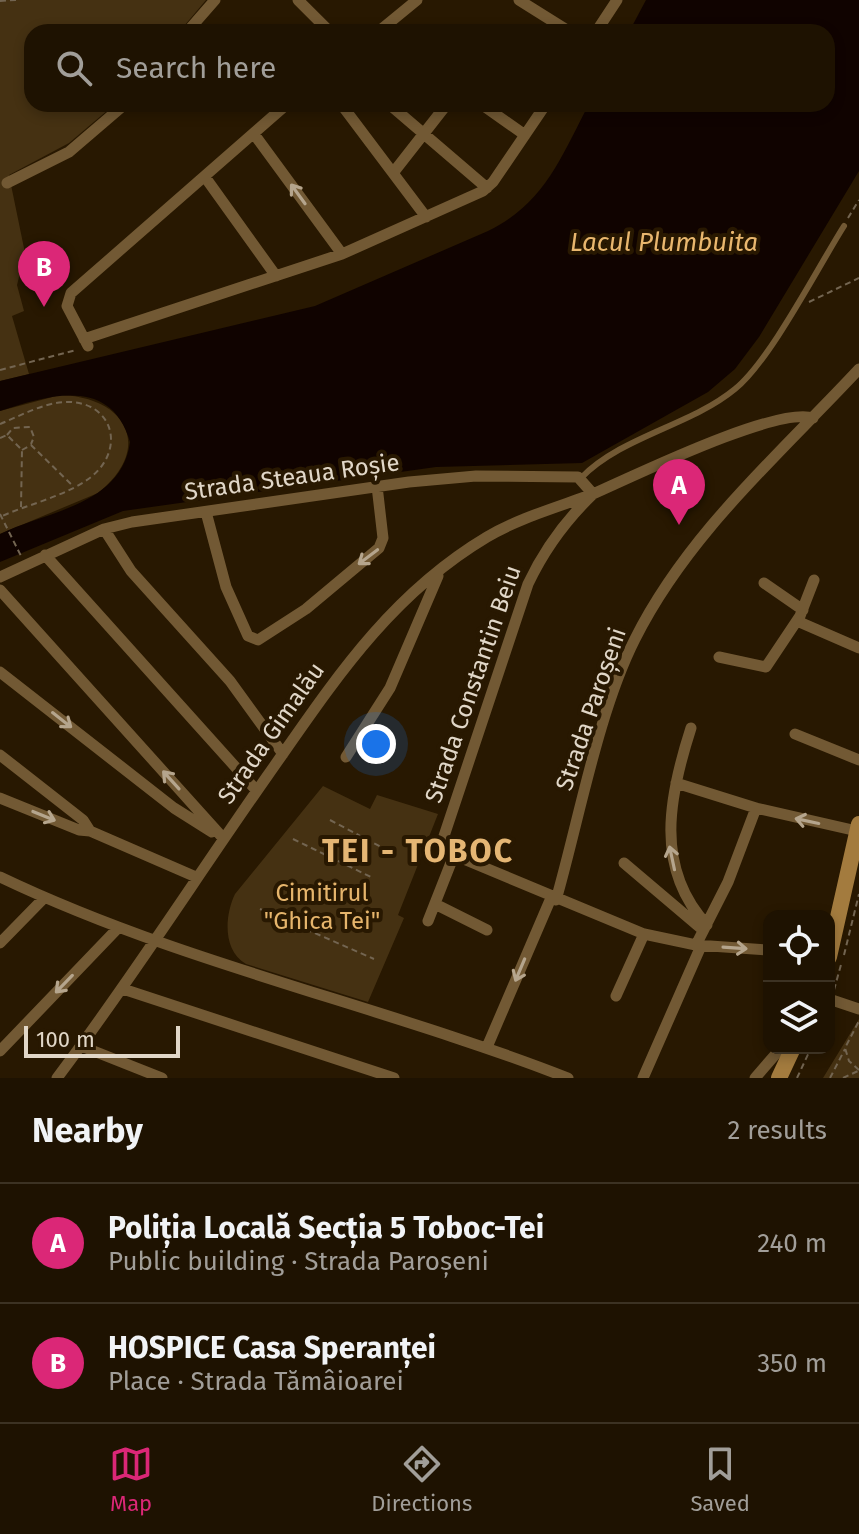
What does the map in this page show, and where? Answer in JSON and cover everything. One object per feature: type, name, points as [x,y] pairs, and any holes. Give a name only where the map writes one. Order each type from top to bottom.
[{"type":"main road","points":[[835,929],[858,828]]},
{"type":"main road","points":[[779,1078],[790,1054]]},
{"type":"street","points":[[194,24],[215,0]]},
{"type":"street","points":[[298,0],[322,24]]},
{"type":"street","points":[[388,24],[417,0]]},
{"type":"street","points":[[519,0],[557,24]]},
{"type":"street","points":[[601,24],[617,0]]},
{"type":"street","points":[[7,183],[69,152],[116,112]]},
{"type":"street","points":[[278,112],[71,293],[67,306],[86,343],[342,254],[487,188],[541,112]]},
{"type":"street","points":[[347,112],[426,217]]},
{"type":"street","points":[[398,112],[487,188]]},
{"type":"street","points":[[393,173],[440,112]]},
{"type":"street","points":[[492,112],[525,135]]},
{"type":"street","points":[[254,134],[342,254]]},
{"type":"street","points":[[205,177],[276,276]]},
{"type":"street","name":"Strada Paroșeni","points":[[487,1047],[554,899],[610,708],[638,632],[714,522],[859,369]]},
{"type":"street","name":"Strada Constantin Beiu","points":[[454,855],[444,845],[445,831],[488,713],[528,584],[564,526],[593,494],[732,435],[792,416],[813,418]]},
{"type":"street","name":"Strada Steaua Roșie","points":[[0,577],[104,529],[377,486],[476,476],[581,478]]},
{"type":"street","points":[[581,478],[593,494]]},
{"type":"street","points":[[206,512],[229,596],[248,636],[258,640],[306,609],[379,548],[383,538],[377,486]]},
{"type":"street","name":"Strada Gimalău","points":[[57,1078],[123,989],[196,877],[356,650],[389,613],[489,536],[593,494]]},
{"type":"street","points":[[549,511],[564,526]]},
{"type":"street","points":[[104,529],[131,571],[230,681],[283,754]]},
{"type":"street","points":[[45,555],[257,791]]},
{"type":"street","points":[[346,757],[394,680],[439,573]]},
{"type":"street","points":[[719,657],[766,667],[800,615],[814,580]]},
{"type":"street","points":[[764,583],[800,615],[859,648]]},
{"type":"street","points":[[0,590],[223,838]]},
{"type":"street","points":[[0,672],[174,808],[223,838]]},
{"type":"street","points":[[691,728],[676,783],[669,825],[670,855],[683,892],[705,928]]},
{"type":"street","points":[[795,734],[859,760]]},
{"type":"street","points":[[0,755],[83,820],[90,831]]},
{"type":"street","points":[[676,783],[756,808],[858,828]]},
{"type":"street","points":[[0,798],[67,826],[90,831],[196,877]]},
{"type":"street","points":[[643,1078],[705,928],[728,882],[756,808]]},
{"type":"street","points":[[428,921],[454,855],[644,934],[698,946],[763,950]]},
{"type":"street","points":[[624,863],[705,928]]},
{"type":"street","points":[[0,877],[44,898],[154,941],[487,1047],[568,1078]]},
{"type":"street","points":[[0,943],[44,898]]},
{"type":"street","points":[[435,904],[487,930]]},
{"type":"street","points":[[0,1051],[118,928]]},
{"type":"street","points":[[616,996],[644,934]]},
{"type":"street","points":[[123,989],[394,1078]]},
{"type":"street","points":[[835,1001],[859,1009]]},
{"type":"street","points":[[81,1046],[162,1078]]},
{"type":"street","points":[[755,1078],[776,1054]]},
{"type":"lane","points":[[581,478],[594,465],[734,390],[758,362],[844,226]]},
{"type":"path","points":[[0,1],[16,0]]},
{"type":"path","points":[[844,226],[859,200]]},
{"type":"path","points":[[793,307],[825,297],[859,278]]},
{"type":"path","points":[[0,370],[86,343]]},
{"type":"path","points":[[0,424],[52,403],[67,402],[93,406],[102,414],[111,436],[108,457],[92,477],[1,516],[22,560]]},
{"type":"path","points":[[21,416],[24,425]]},
{"type":"path","points":[[10,420],[13,428]]},
{"type":"path","points":[[0,438],[13,428],[30,427],[34,437],[31,445],[22,450]]},
{"type":"path","points":[[7,435],[22,450],[21,508]]},
{"type":"path","points":[[31,445],[73,486]]},
{"type":"path","points":[[330,820],[387,850]]},
{"type":"path","points":[[293,839],[371,877]]},
{"type":"path","points":[[260,909],[374,959]]},
{"type":"path","points":[[830,1078],[859,1021]]},
{"type":"path","points":[[843,1078],[859,1070],[849,1061],[845,1048]]},
{"type":"path","points":[[797,1078],[808,1054]]},
{"type":"green space","points":[[0,0],[206,0],[186,24],[24,24],[24,112],[106,112],[69,143],[9,175],[25,253],[17,285],[24,311],[12,316],[29,374],[0,381]]},
{"type":"green space","points":[[60,395],[83,398],[102,405],[116,415],[125,428],[128,443],[125,459],[115,476],[98,493],[0,534],[0,411]]},
{"type":"green space","name":"Cimitirul \"Ghica Tei\"","points":[[323,786],[370,809],[377,795],[438,814],[398,915],[404,918],[368,1002],[246,964],[238,958],[229,941],[229,912],[235,894]]},
{"type":"green space","points":[[859,1019],[859,1078],[823,1078]]},
{"type":"water","name":"Lacul Plumbuita","points":[[646,0],[859,0],[859,171],[759,337],[735,369],[708,392],[582,463],[436,467],[123,511],[0,562],[0,534],[98,493],[113,480],[124,463],[130,442],[121,421],[109,407],[93,399],[58,396],[0,411],[0,381],[315,306],[488,231],[508,220],[538,192],[560,160],[585,112],[835,112],[835,24],[633,24]]},
{"type":"place","name":"HOSPICE Casa Speranței","points":[[44,307]]},
{"type":"place","name":"Poliția Locală Secția 5 Toboc-Tei","points":[[679,525]]},
{"type":"district","name":"TEI - TOBOC","points":[[418,851]]}]
